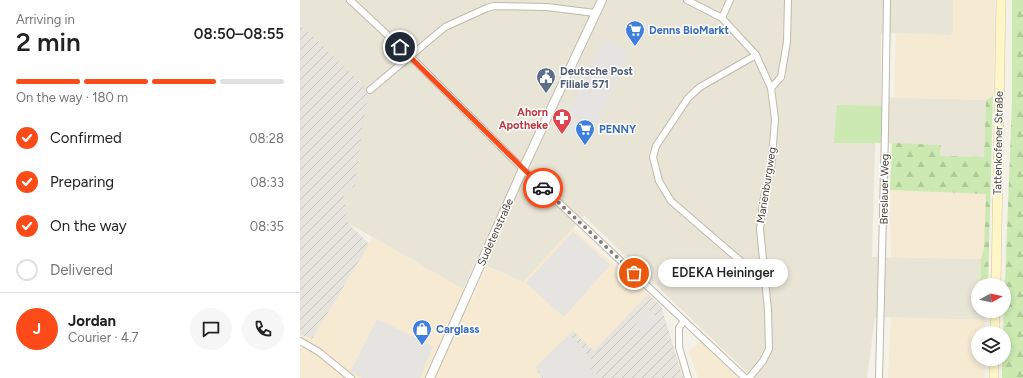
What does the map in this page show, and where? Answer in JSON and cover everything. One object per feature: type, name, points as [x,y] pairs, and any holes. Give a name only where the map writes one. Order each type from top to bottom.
[{"type":"main road","name":"Tattenkofener Straße","points":[[996,278],[1001,0]]},
{"type":"main road","points":[[994,366],[994,378]]},
{"type":"street","points":[[350,0],[410,56],[523,169],[745,378]]},
{"type":"street","name":"Sudetenstraße","points":[[430,378],[523,169],[602,0]]},
{"type":"street","name":"Marienburgweg","points":[[687,0],[722,18],[756,55],[771,88],[775,119],[771,170],[763,202],[760,229],[768,310],[769,349],[763,361],[749,378]]},
{"type":"street","points":[[722,18],[730,0]]},
{"type":"street","points":[[771,88],[781,77],[787,42],[788,0]]},
{"type":"street","name":"Breslauer Weg","points":[[879,378],[887,0]]},
{"type":"street","points":[[370,90],[445,27],[493,3],[547,7],[595,13]]},
{"type":"street","points":[[756,55],[700,87],[688,98],[656,146],[654,157],[659,181],[671,201],[744,264],[752,268],[763,268]]},
{"type":"street","points":[[684,321],[679,328],[679,347],[688,378]]},
{"type":"street","points":[[300,341],[319,352],[351,378]]},
{"type":"shaded area","points":[[300,0],[953,0],[953,30],[951,35],[881,33],[881,97],[986,100],[984,158],[940,156],[941,145],[875,143],[872,257],[981,259],[980,278],[971,278],[971,318],[985,318],[985,320],[875,317],[867,378],[753,378],[584,216],[523,282],[476,261],[463,289],[348,223],[339,191],[367,89],[300,24]]},
{"type":"shaded area","points":[[953,0],[995,0],[993,96],[986,100],[894,98],[896,34],[951,35],[953,30]]},
{"type":"shaded area","points":[[300,24],[369,91],[362,130],[355,186],[343,193],[348,223],[369,244],[312,339],[300,334]]},
{"type":"shaded area","points":[[603,39],[631,52],[588,143],[560,131]]},
{"type":"shaded area","points":[[890,190],[986,194],[984,248],[981,259],[891,257]]},
{"type":"shaded area","points":[[573,228],[648,294],[594,351],[535,367],[541,378],[300,378],[300,334],[312,339],[373,237],[463,289],[473,298],[486,266],[523,282]]},
{"type":"shaded area","points":[[573,232],[610,265],[564,317],[526,283]]},
{"type":"shaded area","points":[[648,294],[661,306],[683,378],[541,378],[535,367],[573,331],[594,351]]},
{"type":"shaded area","points":[[649,309],[659,319],[645,334],[635,325]]},
{"type":"shaded area","points":[[891,317],[985,320],[985,326],[971,326],[971,366],[985,366],[985,378],[888,378]]},
{"type":"shaded area","points":[[377,319],[433,346],[420,378],[362,378],[351,371]]},
{"type":"shaded area","points":[[571,336],[593,361],[589,366],[601,378],[543,378],[537,368]]},
{"type":"shaded area","points":[[702,340],[740,378],[698,378],[689,351]]},
{"type":"green space","points":[[1012,0],[1023,0],[1023,378],[1002,378],[1002,366],[1011,366],[1011,326],[1003,326],[1004,318],[1011,318],[1011,278],[1005,278],[1012,103]]},
{"type":"green space","points":[[993,96],[988,278],[980,278],[981,259],[984,248],[986,194],[890,190],[892,143],[941,145],[940,156],[984,157],[986,100]]},
{"type":"green space","points":[[837,105],[883,106],[882,143],[834,143]]},
{"type":"way so far","points":[[543,188],[634,273]]},
{"type":"place","name":"Denns BioMarkt","points":[[635,47]]},
{"type":"place","name":"Deutsche Post Filiale 571","points":[[546,94]]},
{"type":"place","name":"Ahorn Apotheke","points":[[562,135]]},
{"type":"place","name":"PENNY","points":[[585,146]]},
{"type":"place","name":"EDEKA Heininger","points":[[634,273]]},
{"type":"place","name":"Carglass","points":[[422,346]]},
{"type":"route","points":[[400,47],[543,188]]}]
